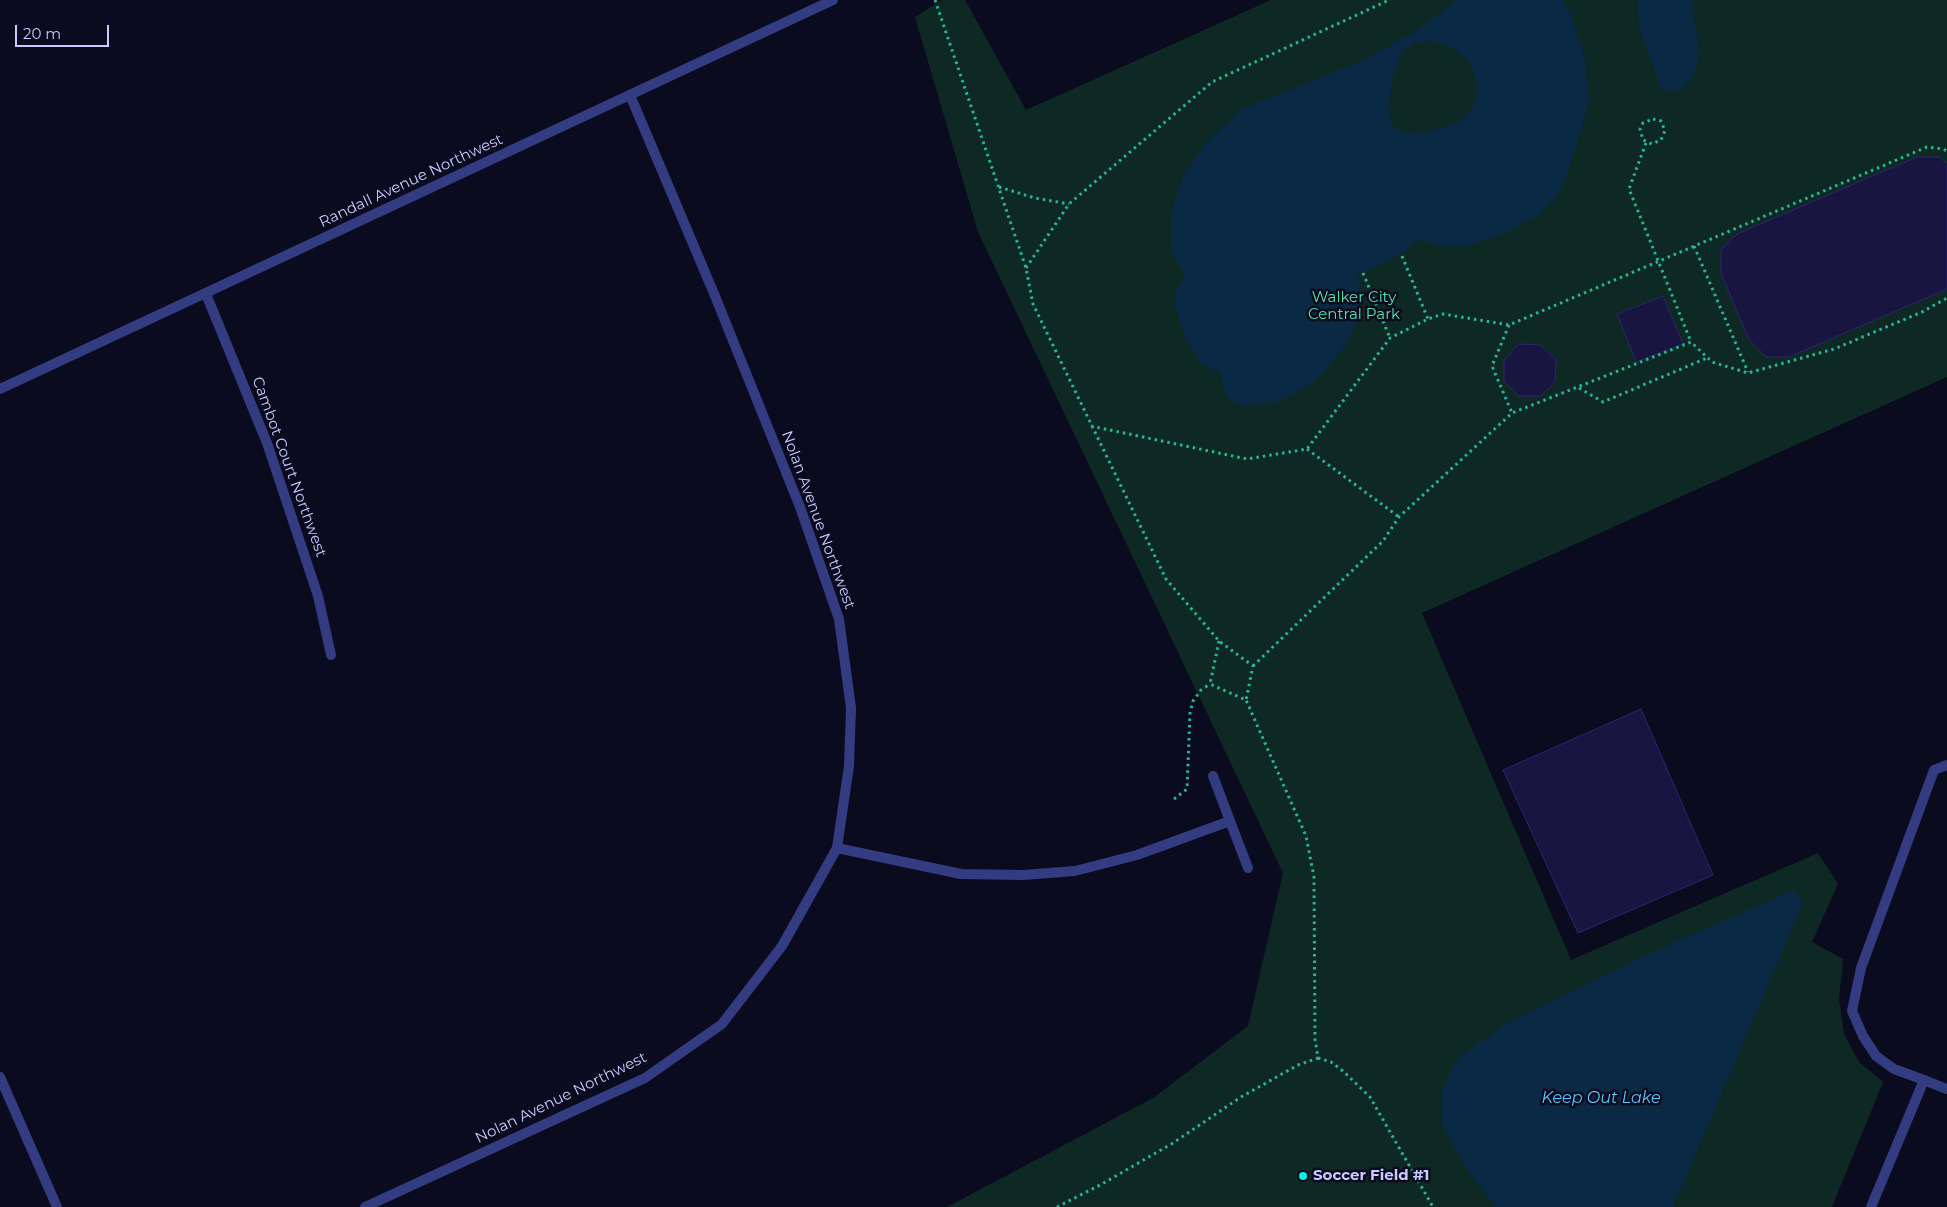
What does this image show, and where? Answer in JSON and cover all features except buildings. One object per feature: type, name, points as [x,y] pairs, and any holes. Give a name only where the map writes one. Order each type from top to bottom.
[{"type":"street","name":"Randall Avenue Northwest","points":[[0,389],[833,0]]},
{"type":"street","name":"Nolan Avenue Northwest","points":[[365,1207],[645,1078],[722,1024],[782,946],[838,848],[849,766],[851,708],[839,619],[800,507],[715,296],[630,95]]},
{"type":"street","name":"Cambot Court Northwest","points":[[206,294],[268,443],[318,596],[331,655]]},
{"type":"street","points":[[1947,765],[1934,770],[1861,968],[1852,1011],[1863,1036],[1876,1056],[1894,1069],[1947,1089]]},
{"type":"street","points":[[1213,776],[1248,868]]},
{"type":"street","points":[[838,848],[961,874],[1023,875],[1075,871],[1137,855],[1230,821]]},
{"type":"street","points":[[0,1077],[57,1207]]},
{"type":"street","points":[[1871,1207],[1924,1080]]},
{"type":"path","points":[[935,0],[1026,268],[1032,304],[1166,579],[1219,641],[1253,666]]},
{"type":"path","points":[[1026,268],[1069,204],[1212,82],[1389,0]]},
{"type":"path","points":[[1653,119],[1661,120],[1665,131],[1662,140],[1652,144],[1646,143],[1640,130],[1643,123],[1653,119]]},
{"type":"path","points":[[1646,143],[1629,190],[1691,342],[1712,362],[1748,373],[1834,349],[1922,312],[1947,298]]},
{"type":"path","points":[[1091,426],[1248,459],[1307,449],[1390,338],[1428,320],[1443,314],[1509,325],[1927,147],[1943,149],[1947,152]]},
{"type":"path","points":[[999,187],[1036,198],[1069,204]]},
{"type":"path","points":[[1694,246],[1748,373]]},
{"type":"path","points":[[1402,256],[1428,320]]},
{"type":"path","points":[[1363,273],[1390,338]]},
{"type":"path","points":[[1509,325],[1492,366],[1512,414]]},
{"type":"path","points":[[1318,1058],[1315,1039],[1314,877],[1306,836],[1246,700],[1253,666],[1383,541],[1399,518],[1512,414],[1691,342]]},
{"type":"path","points":[[1579,388],[1603,402],[1707,358]]},
{"type":"path","points":[[1307,449],[1399,518]]},
{"type":"path","points":[[1174,799],[1187,789],[1190,713],[1193,701],[1201,690],[1210,684],[1219,641]]},
{"type":"path","points":[[1210,684],[1246,700]]},
{"type":"path","points":[[1057,1207],[1102,1184],[1173,1143],[1241,1097],[1298,1065],[1318,1058],[1331,1062],[1343,1070],[1370,1097],[1433,1207]]},
{"type":"green space","name":"Walker City Central Park","points":[[942,0],[965,0],[1026,110],[1271,0],[1947,0],[1947,377],[1422,613],[1571,960],[1818,853],[1838,884],[1812,942],[1843,959],[1839,999],[1844,1034],[1859,1062],[1883,1082],[1832,1207],[947,1207],[1153,1098],[1248,1026],[1283,873],[978,232],[915,17]]},
{"type":"water","points":[[1458,0],[1561,0],[1571,15],[1585,60],[1589,100],[1578,141],[1561,190],[1540,214],[1507,232],[1464,247],[1442,246],[1421,240],[1411,245],[1401,254],[1363,272],[1357,276],[1364,297],[1348,342],[1318,379],[1281,401],[1247,406],[1231,401],[1224,391],[1221,374],[1202,364],[1185,339],[1176,309],[1175,290],[1186,275],[1171,253],[1171,212],[1183,175],[1209,140],[1243,109],[1366,59],[1416,31]],"holes":[[[1430,41],[1450,47],[1470,62],[1477,86],[1475,105],[1459,122],[1435,130],[1408,134],[1393,127],[1388,109],[1393,77],[1402,51],[1415,42]]]},
{"type":"water","points":[[1638,0],[1691,0],[1700,53],[1693,76],[1680,91],[1662,90],[1639,28]]},
{"type":"water","name":"Keep Out Lake","points":[[1794,890],[1803,903],[1673,1207],[1496,1207],[1465,1166],[1442,1126],[1441,1090],[1459,1057],[1509,1022],[1657,950]]},
{"type":"place","name":"Soccer Field #1","points":[[1303,1176]]}]
